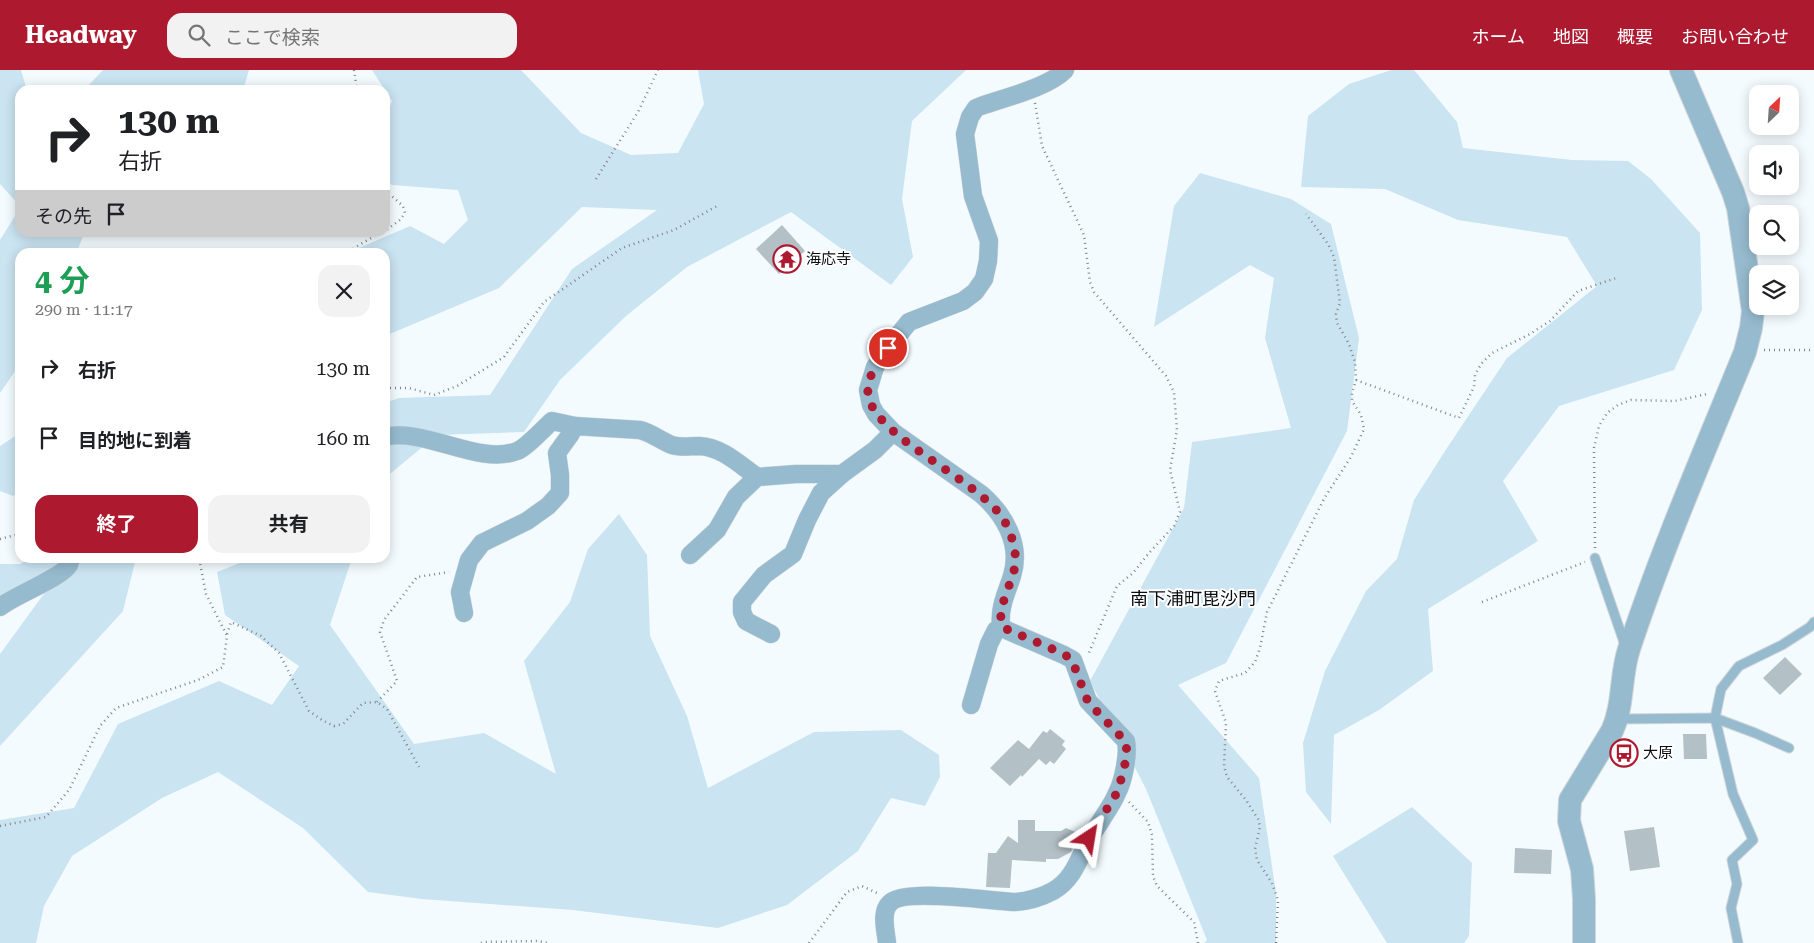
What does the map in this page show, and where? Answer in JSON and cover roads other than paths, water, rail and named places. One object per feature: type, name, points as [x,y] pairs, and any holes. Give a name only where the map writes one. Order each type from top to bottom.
[{"type":"street","points":[[887,943],[885,910],[889,903],[896,899],[908,896],[1015,902],[1047,894],[1063,884],[1076,869],[1089,838],[1118,791],[1127,756],[1126,742],[1088,702],[1072,660],[1003,627],[1001,622],[1002,605],[1015,565],[1013,544],[1006,524],[993,504],[893,432],[876,414],[868,397],[869,382],[875,367],[909,322],[963,301],[981,286],[986,271],[989,241],[973,196],[966,141],[966,128],[970,116],[976,108],[1032,88],[1059,76],[1065,70]]},
{"type":"street","points":[[1584,943],[1582,868],[1569,821],[1570,800],[1618,719],[1628,652],[1666,549],[1745,352],[1753,311],[1738,208],[1681,70]]},
{"type":"street","points":[[390,436],[412,436],[502,455],[520,450],[552,421],[575,426],[640,430],[672,445],[686,448],[700,446],[723,452],[757,477]]},
{"type":"street","points":[[464,613],[460,592],[469,560],[482,543],[527,521],[548,506],[560,493],[557,453],[575,426]]},
{"type":"street","points":[[771,634],[746,622],[742,612],[742,602],[764,575],[793,554],[821,493],[842,474],[875,450],[893,432]]},
{"type":"street","points":[[690,555],[717,530],[736,497],[757,477],[796,474],[842,474]]},
{"type":"street","points":[[0,607],[9,600],[61,572],[70,563]]},
{"type":"street","points":[[971,705],[989,644],[996,630],[1003,627]]},
{"type":"lane","points":[[1595,558],[1628,652]]},
{"type":"lane","points":[[1738,943],[1731,908],[1736,884],[1732,860],[1753,840],[1733,794],[1715,718],[1722,689],[1739,666],[1782,645],[1810,627],[1814,622]]},
{"type":"lane","points":[[1618,719],[1715,718],[1789,748]]},
{"type":"place","name":"海応寺","points":[[787,259]]},
{"type":"place","name":"大原","points":[[1624,753]]},
{"type":"district","name":"南下浦町毘沙門","points":[[1193,599]]}]
